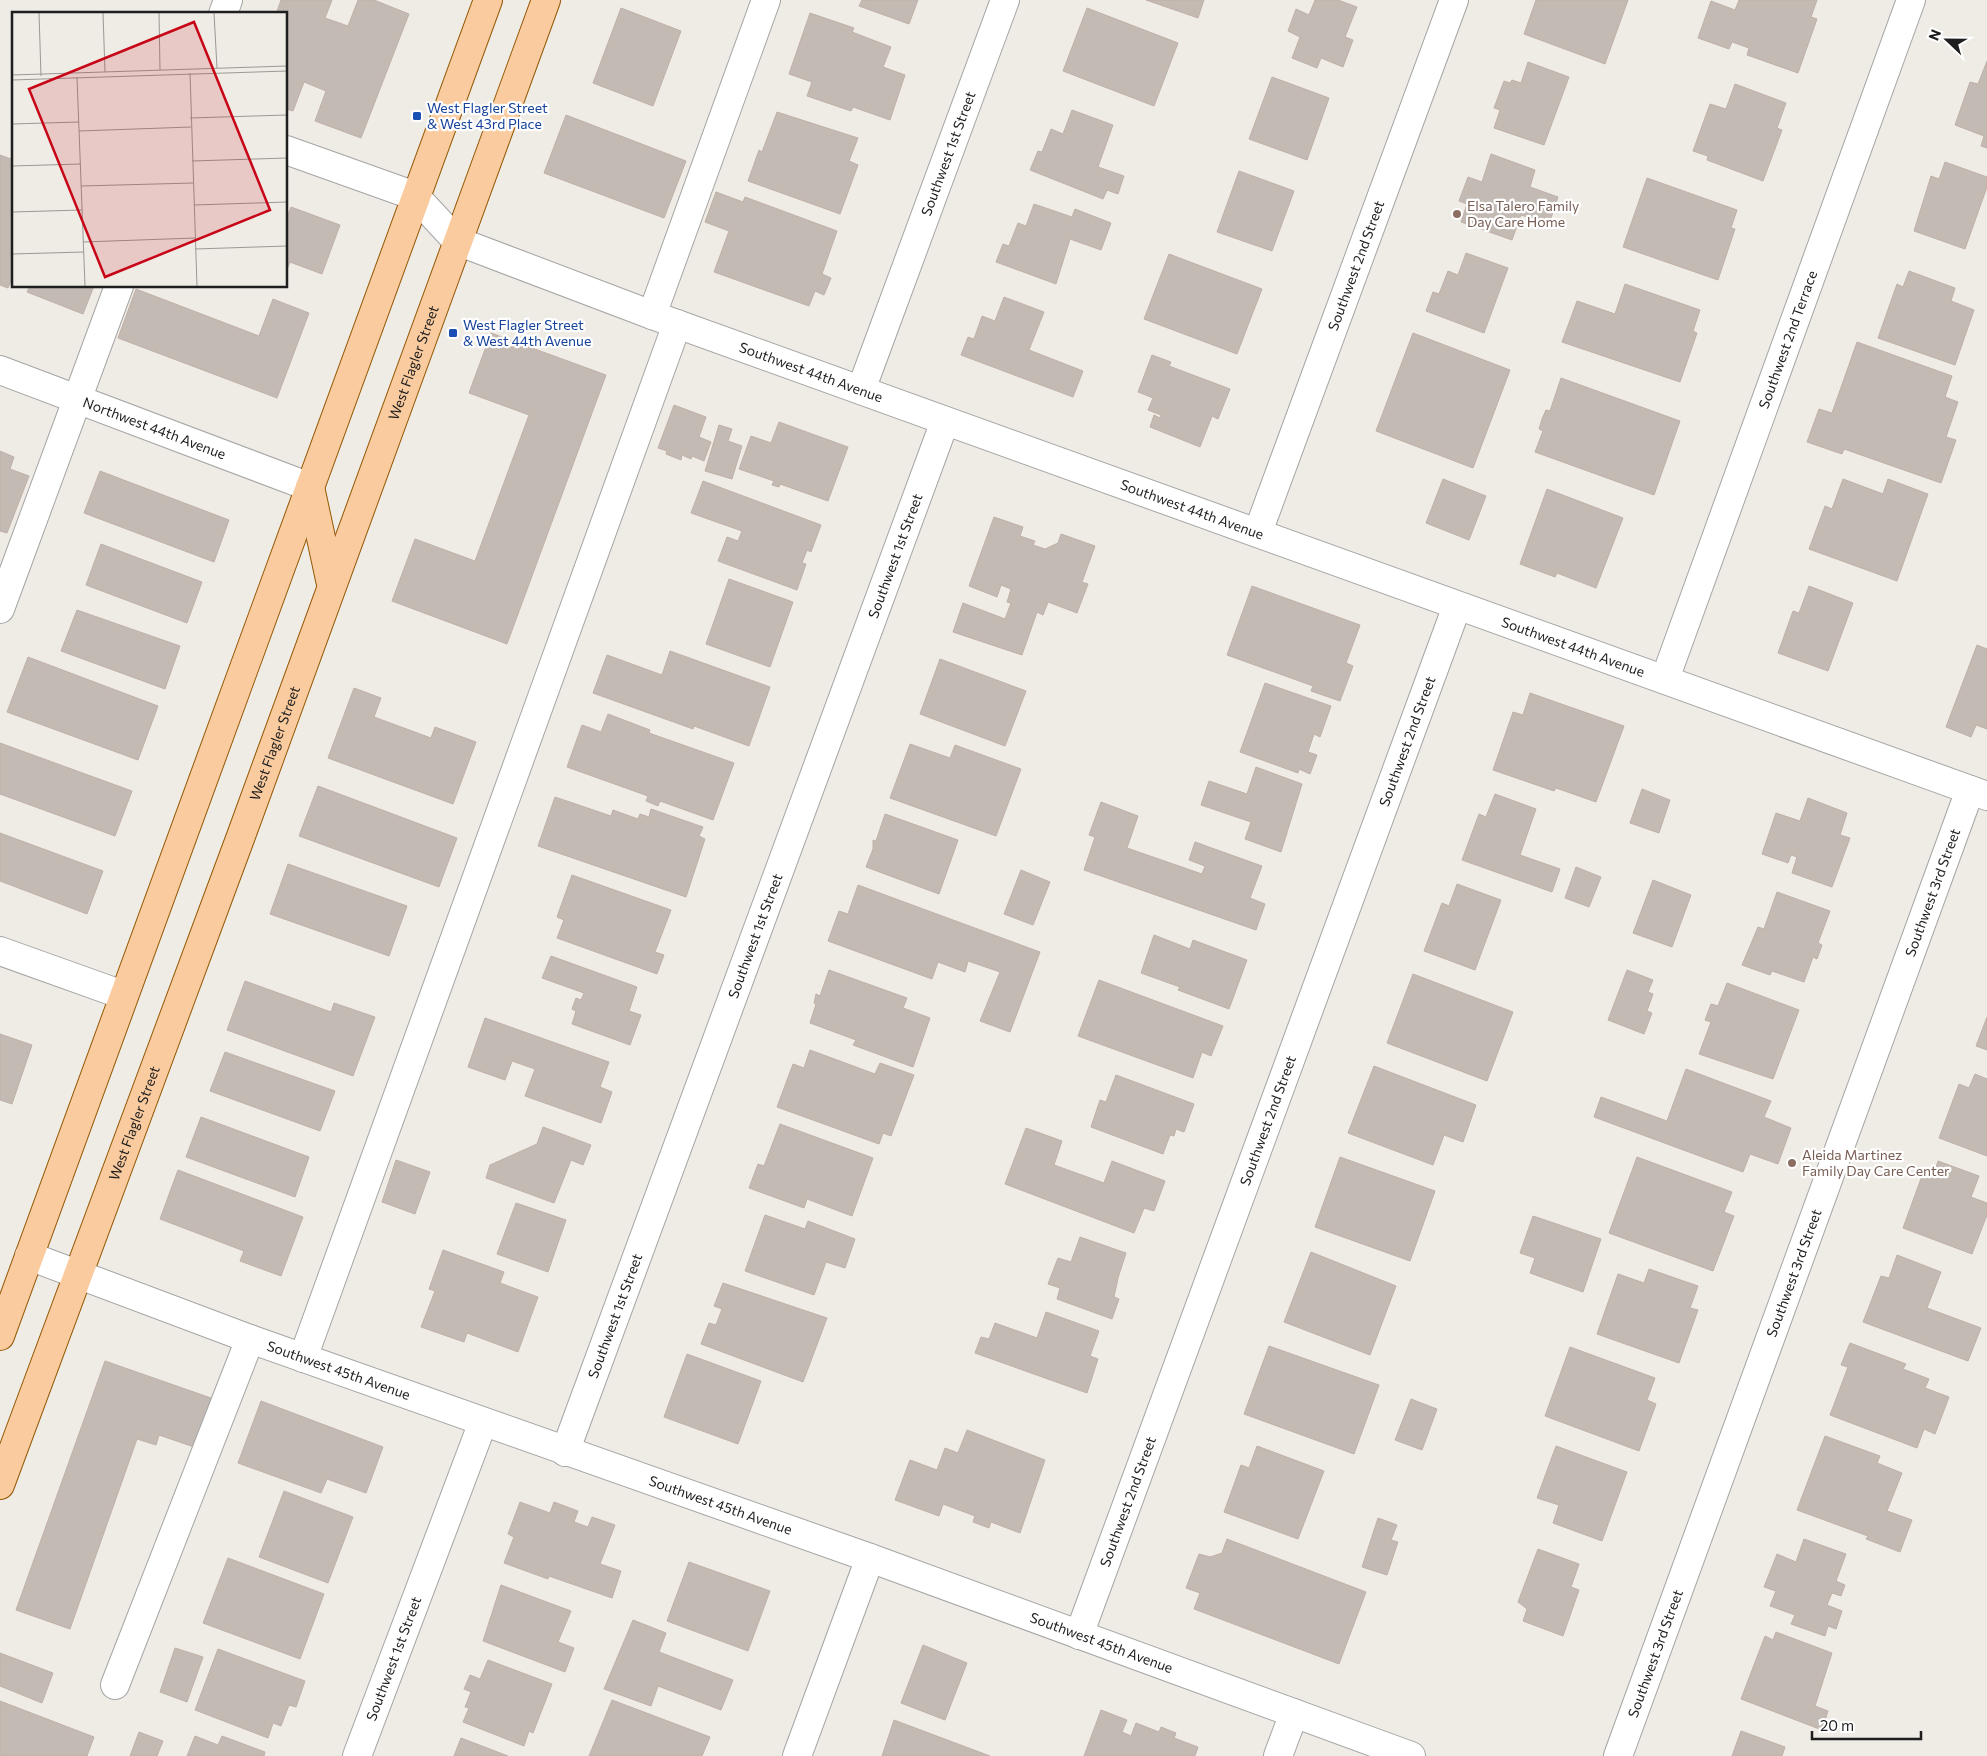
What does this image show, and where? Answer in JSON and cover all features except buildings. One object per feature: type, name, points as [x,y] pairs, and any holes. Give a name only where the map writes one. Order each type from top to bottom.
[{"type":"main road","points":[[0,1336],[488,0]]},
{"type":"main road","name":"West Flagler Street","points":[[0,1485],[241,836],[331,584],[546,0]]},
{"type":"main road","points":[[310,487],[331,584]]},
{"type":"street","points":[[224,12],[228,0]]},
{"type":"street","points":[[652,315],[766,0]]},
{"type":"street","name":"Southwest 1st Street","points":[[861,390],[1005,0]]},
{"type":"street","name":"Southwest 2nd Street","points":[[1258,532],[1454,0]]},
{"type":"street","name":"Southwest 2nd Terrace","points":[[1665,679],[1912,0]]},
{"type":"street","points":[[288,151],[415,196]]},
{"type":"street","name":"Southwest 44th Avenue","points":[[415,196],[457,241],[652,315],[1979,793]]},
{"type":"street","points":[[0,609],[118,288]]},
{"type":"street","points":[[303,1358],[677,324]]},
{"type":"street","name":"Northwest 44th Avenue","points":[[0,370],[310,487]]},
{"type":"street","name":"Southwest 1st Street","points":[[566,1452],[945,421]]},
{"type":"street","name":"Southwest 2nd Street","points":[[1079,1635],[1457,606]]},
{"type":"street","name":"Southwest 3rd Street","points":[[1618,1756],[1979,793]]},
{"type":"street","points":[[0,951],[124,995]]},
{"type":"street","name":"Southwest 45th Avenue","points":[[29,1256],[250,1339],[870,1558],[1411,1756]]},
{"type":"street","points":[[115,1684],[250,1339]]},
{"type":"street","name":"Southwest 1st Street","points":[[357,1756],[483,1422]]},
{"type":"street","points":[[797,1756],[870,1558]]},
{"type":"street","points":[[1278,1756],[1294,1713]]},
{"type":"place","name":"West Flagler Street & West 43rd Place","points":[[417,116]]},
{"type":"place","name":"Elsa Talero Family Day Care Home","points":[[1457,214]]},
{"type":"place","name":"West Flagler Street & West 44th Avenue","points":[[453,333]]},
{"type":"place","name":"Aleida Martinez Family Day Care Center","points":[[1792,1163]]}]
